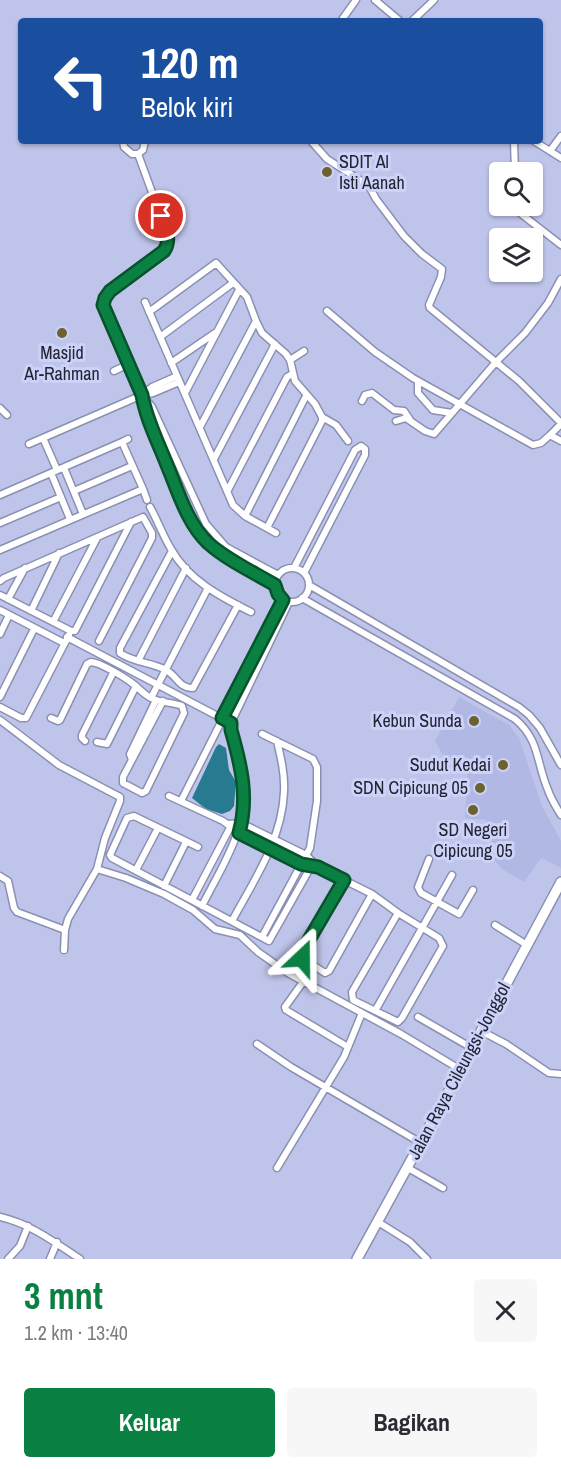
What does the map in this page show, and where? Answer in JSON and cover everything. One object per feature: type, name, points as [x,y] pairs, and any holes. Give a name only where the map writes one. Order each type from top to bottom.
[{"type":"main road","name":"Jalan Raya Cileungsi-Jonggol","points":[[357,1259],[561,882]]},
{"type":"street","points":[[343,18],[356,0]]},
{"type":"street","points":[[375,0],[396,18]]},
{"type":"street","points":[[415,18],[434,0]]},
{"type":"street","points":[[550,151],[561,136]]},
{"type":"street","points":[[124,144],[127,152],[138,154],[143,150],[144,144]]},
{"type":"street","points":[[314,144],[327,159],[369,186],[375,199],[404,236],[442,269],[443,272],[429,307],[519,381],[561,424],[541,443],[533,445],[418,381],[375,352],[327,311]]},
{"type":"street","points":[[514,144],[515,162]]},
{"type":"street","points":[[539,144],[561,158]]},
{"type":"street","points":[[138,154],[168,236],[168,244],[164,251],[110,291],[103,305],[142,395],[145,411],[179,494],[197,529],[207,542],[221,553],[275,585]]},
{"type":"street","points":[[524,216],[561,245]]},
{"type":"street","points":[[149,312],[216,263],[247,297],[262,333],[290,360],[292,374],[300,389],[315,404],[322,417],[336,425],[348,441]]},
{"type":"street","points":[[396,422],[402,418],[434,434],[496,362],[525,333],[548,303],[561,279]]},
{"type":"street","points":[[160,337],[233,283]]},
{"type":"street","points":[[185,393],[239,290]]},
{"type":"street","points":[[145,302],[234,505],[245,516],[276,533]]},
{"type":"street","points":[[200,427],[256,321]]},
{"type":"street","points":[[171,363],[217,332]]},
{"type":"street","points":[[214,459],[275,344]]},
{"type":"street","points":[[290,360],[304,351]]},
{"type":"street","points":[[114,371],[129,364]]},
{"type":"street","points":[[228,490],[287,377],[292,374]]},
{"type":"street","points":[[29,444],[142,395],[152,387],[178,379]]},
{"type":"street","points":[[418,381],[418,393],[434,410],[452,413]]},
{"type":"street","points":[[362,401],[365,395],[372,393],[394,410],[404,411],[410,421]]},
{"type":"street","points":[[142,395],[152,407],[206,524],[226,547],[278,575]]},
{"type":"street","points":[[245,516],[306,396]]},
{"type":"street","points":[[0,408],[7,415]]},
{"type":"street","points":[[267,528],[322,417]]},
{"type":"street","points":[[550,435],[561,441]]},
{"type":"street","points":[[43,438],[57,470],[61,496],[70,519]]},
{"type":"street","points":[[0,495],[125,441],[132,466],[147,500]]},
{"type":"street","points":[[294,568],[355,450],[361,446],[365,450],[365,455],[304,573]]},
{"type":"street","points":[[74,491],[132,466]]},
{"type":"street","points":[[57,470],[74,491],[83,514]]},
{"type":"street","points":[[0,550],[143,489]]},
{"type":"street","points":[[0,524],[61,496]]},
{"type":"street","points":[[150,507],[171,551],[186,568],[208,588],[251,612]]},
{"type":"street","points":[[0,581],[143,517],[152,533],[152,538],[99,641]]},
{"type":"street","points":[[0,595],[71,631],[78,629],[131,522]]},
{"type":"street","points":[[53,622],[97,538]]},
{"type":"street","points":[[171,551],[120,648],[120,653],[165,669],[183,686],[194,688],[238,605]]},
{"type":"street","points":[[31,611],[59,553]]},
{"type":"street","points":[[8,599],[25,568]]},
{"type":"street","points":[[138,661],[186,568]]},
{"type":"street","points":[[286,601],[278,594],[275,585],[278,575],[285,569],[294,568],[304,573],[309,585],[529,715],[540,728],[561,765]]},
{"type":"street","points":[[302,598],[309,585]]},
{"type":"street","points":[[51,718],[60,720],[87,664],[91,662],[123,677],[157,700],[182,706],[184,713],[146,791],[142,793],[123,783],[123,777],[132,760],[130,754],[157,700],[158,684],[165,669],[208,588]]},
{"type":"street","points":[[286,601],[302,598],[515,719],[527,730],[537,751],[548,790],[561,815]]},
{"type":"street","points":[[181,801],[222,718],[286,601]]},
{"type":"street","points":[[0,610],[34,629],[66,640],[158,684],[231,723]]},
{"type":"street","points":[[0,634],[9,615]]},
{"type":"street","points":[[202,906],[239,833],[244,795],[243,775],[231,723],[274,625]]},
{"type":"street","points":[[0,697],[34,629]]},
{"type":"street","points":[[0,707],[21,718],[26,718],[71,631]]},
{"type":"street","points":[[411,660],[418,650]]},
{"type":"street","points":[[452,683],[458,672]]},
{"type":"street","points":[[85,741],[81,738],[82,735],[113,673]]},
{"type":"street","points":[[97,742],[107,744],[136,686]]},
{"type":"street","points":[[0,720],[59,765],[120,797],[105,838],[97,869],[68,920],[64,950]]},
{"type":"street","points":[[262,735],[313,759],[317,767],[315,824],[306,855],[262,938]]},
{"type":"street","points":[[232,921],[275,840],[284,790],[278,741]]},
{"type":"street","points":[[169,796],[230,825],[239,833],[301,864],[314,865],[372,894],[398,913],[440,938],[443,946],[402,1018],[394,1022],[353,1000],[352,992],[398,913]]},
{"type":"street","points":[[198,847],[134,816],[127,818],[110,855],[270,941],[314,865]]},
{"type":"street","points":[[230,825],[241,823],[306,855],[314,865]]},
{"type":"street","points":[[192,900],[230,825]]},
{"type":"street","points":[[136,870],[158,828]]},
{"type":"street","points":[[164,886],[186,842]]},
{"type":"street","points":[[429,860],[418,889],[421,893],[459,914],[472,890]]},
{"type":"street","points":[[97,869],[164,894],[193,910],[215,929],[240,936],[303,982],[461,1070]]},
{"type":"street","points":[[375,1011],[452,875]]},
{"type":"street","points":[[0,876],[8,881],[17,912],[65,930]]},
{"type":"street","points":[[344,880],[303,950],[302,958],[320,971],[328,971],[372,894]]},
{"type":"street","points":[[495,925],[527,945]]},
{"type":"street","points":[[303,982],[285,1007],[286,1010],[348,1047]]},
{"type":"street","points":[[277,1168],[306,1123],[348,1047],[362,1013]]},
{"type":"street","points":[[418,1017],[472,1048]]},
{"type":"street","points":[[481,1031],[506,1044],[549,1073],[561,1074]]},
{"type":"street","points":[[257,1044],[325,1088],[421,1143]]},
{"type":"street","points":[[408,1168],[443,1188]]},
{"type":"street","points":[[0,1217],[19,1221],[57,1242],[80,1259]]},
{"type":"street","points":[[378,1222],[410,1242],[427,1259]]},
{"type":"street","points":[[8,1259],[20,1246],[28,1226]]},
{"type":"street","points":[[50,1259],[57,1242]]},
{"type":"shaded area","points":[[459,697],[509,725],[519,738],[542,806],[561,841],[561,868],[541,858],[524,882],[502,869],[495,861],[486,820],[465,818],[468,766],[454,774],[435,741]]},
{"type":"shaded area","points":[[219,744],[226,748],[229,770],[236,782],[234,806],[230,811],[222,814],[206,809],[192,798]]},
{"type":"place","name":"SDIT Al Isti Aanah","points":[[327,172]]},
{"type":"place","name":"Masjid Ar-Rahman","points":[[62,333]]},
{"type":"place","name":"Kebun Sunda","points":[[474,721]]},
{"type":"place","name":"Sudut Kedai","points":[[503,765]]},
{"type":"place","name":"SDN Cipicung 05","points":[[480,788]]},
{"type":"place","name":"SD Negeri Cipicung 05","points":[[473,810]]},
{"type":"route","points":[[161,216],[168,236],[168,244],[164,251],[110,291],[103,305],[142,395],[145,411],[189,516],[207,542],[221,553],[275,585],[283,600],[222,718],[231,723],[243,775],[243,814],[239,833],[301,864],[318,867],[344,880],[303,950],[302,958]]}]
